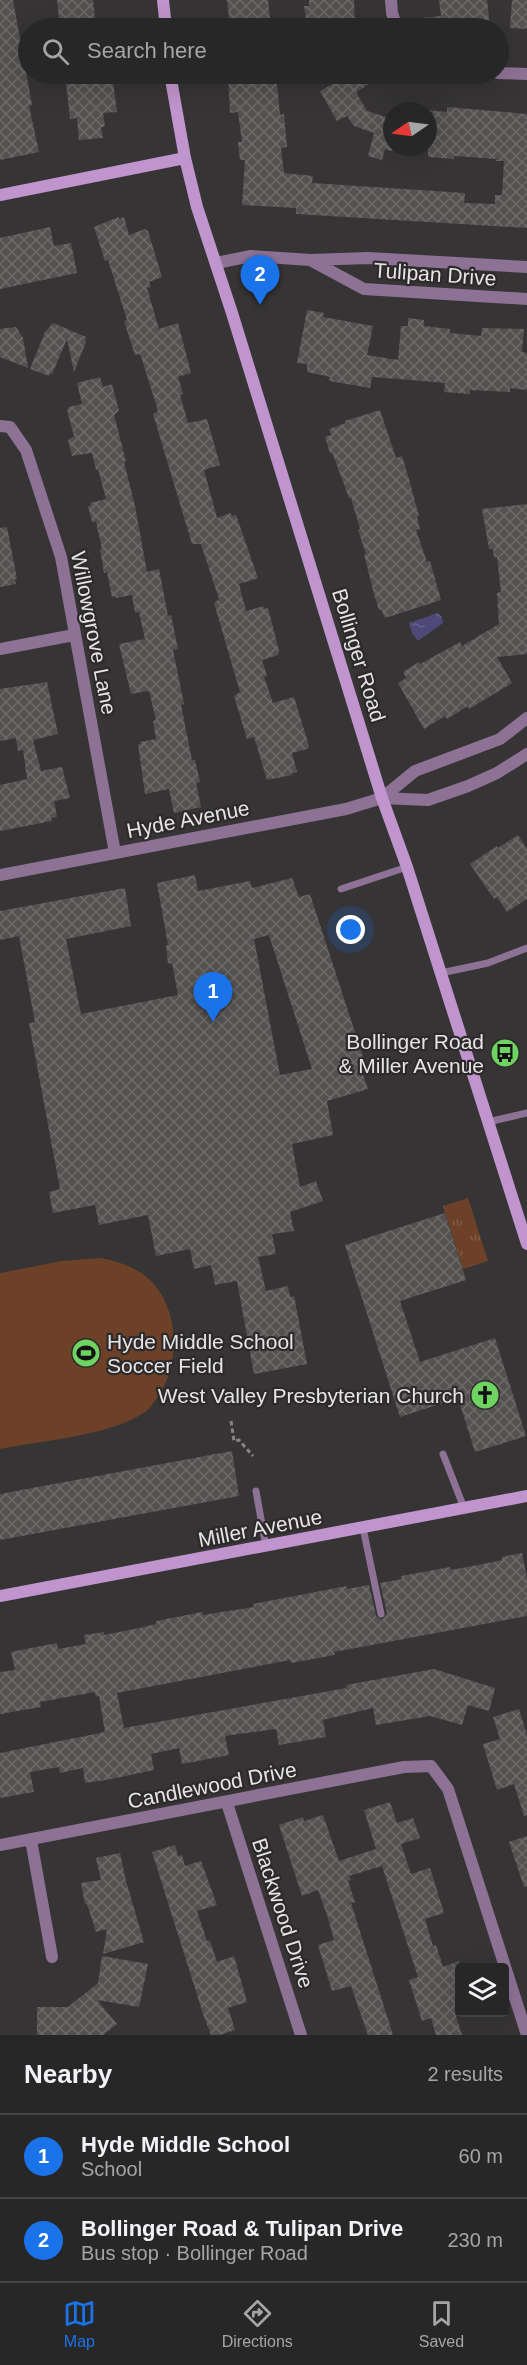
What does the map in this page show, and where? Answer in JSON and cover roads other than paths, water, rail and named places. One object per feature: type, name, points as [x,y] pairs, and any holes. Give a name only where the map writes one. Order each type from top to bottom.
[{"type":"main road","points":[[163,0],[165,18]]},
{"type":"main road","name":"Bollinger Road","points":[[172,84],[185,158],[197,207],[382,798],[407,867],[527,1244]]},
{"type":"main road","points":[[0,195],[185,158]]},
{"type":"main road","name":"Miller Avenue","points":[[0,1596],[527,1496]]},
{"type":"street","points":[[391,0],[394,18]]},
{"type":"street","points":[[509,73],[527,74]]},
{"type":"street","name":"Tulipan Drive","points":[[216,263],[251,256],[311,260],[368,258],[527,267]]},
{"type":"street","name":"Tulipan Drive","points":[[311,260],[364,289],[527,299]]},
{"type":"street","name":"Willowgrove Lane","points":[[5,427],[26,450],[61,557],[115,853]]},
{"type":"street","points":[[0,649],[74,635]]},
{"type":"street","name":"Hyde Avenue","points":[[382,798],[416,771],[500,739],[527,718]]},
{"type":"street","name":"Hyde Avenue","points":[[0,875],[346,808],[382,798],[428,800],[496,773],[527,754]]},
{"type":"street","name":"Candlewood Drive","points":[[0,1845],[404,1767],[431,1766],[448,1789],[527,2035]]},
{"type":"street","name":"Blackwood Drive","points":[[227,1803],[301,2035]]},
{"type":"street","points":[[32,1839],[52,1957]]},
{"type":"lane","points":[[341,889],[407,867]]},
{"type":"lane","points":[[441,974],[488,963],[527,948]]},
{"type":"lane","points":[[488,1122],[527,1113]]},
{"type":"lane","points":[[443,1454],[464,1508]]},
{"type":"lane","points":[[256,1491],[266,1547]]},
{"type":"lane","points":[[363,1528],[381,1614]]},
{"type":"water","points":[[438,613],[443,623],[418,641],[409,623]]},
{"type":"place","name":"Bollinger Road & Tulipan Drive","points":[[260,305]]},
{"type":"place","name":"Hyde Middle School","points":[[213,1022]]},
{"type":"place","name":"Bollinger Road & Miller Avenue","points":[[505,1053]]},
{"type":"place","name":"Hyde Middle School Soccer Field","points":[[86,1353]]},
{"type":"place","name":"West Valley Presbyterian Church","points":[[485,1395]]}]
